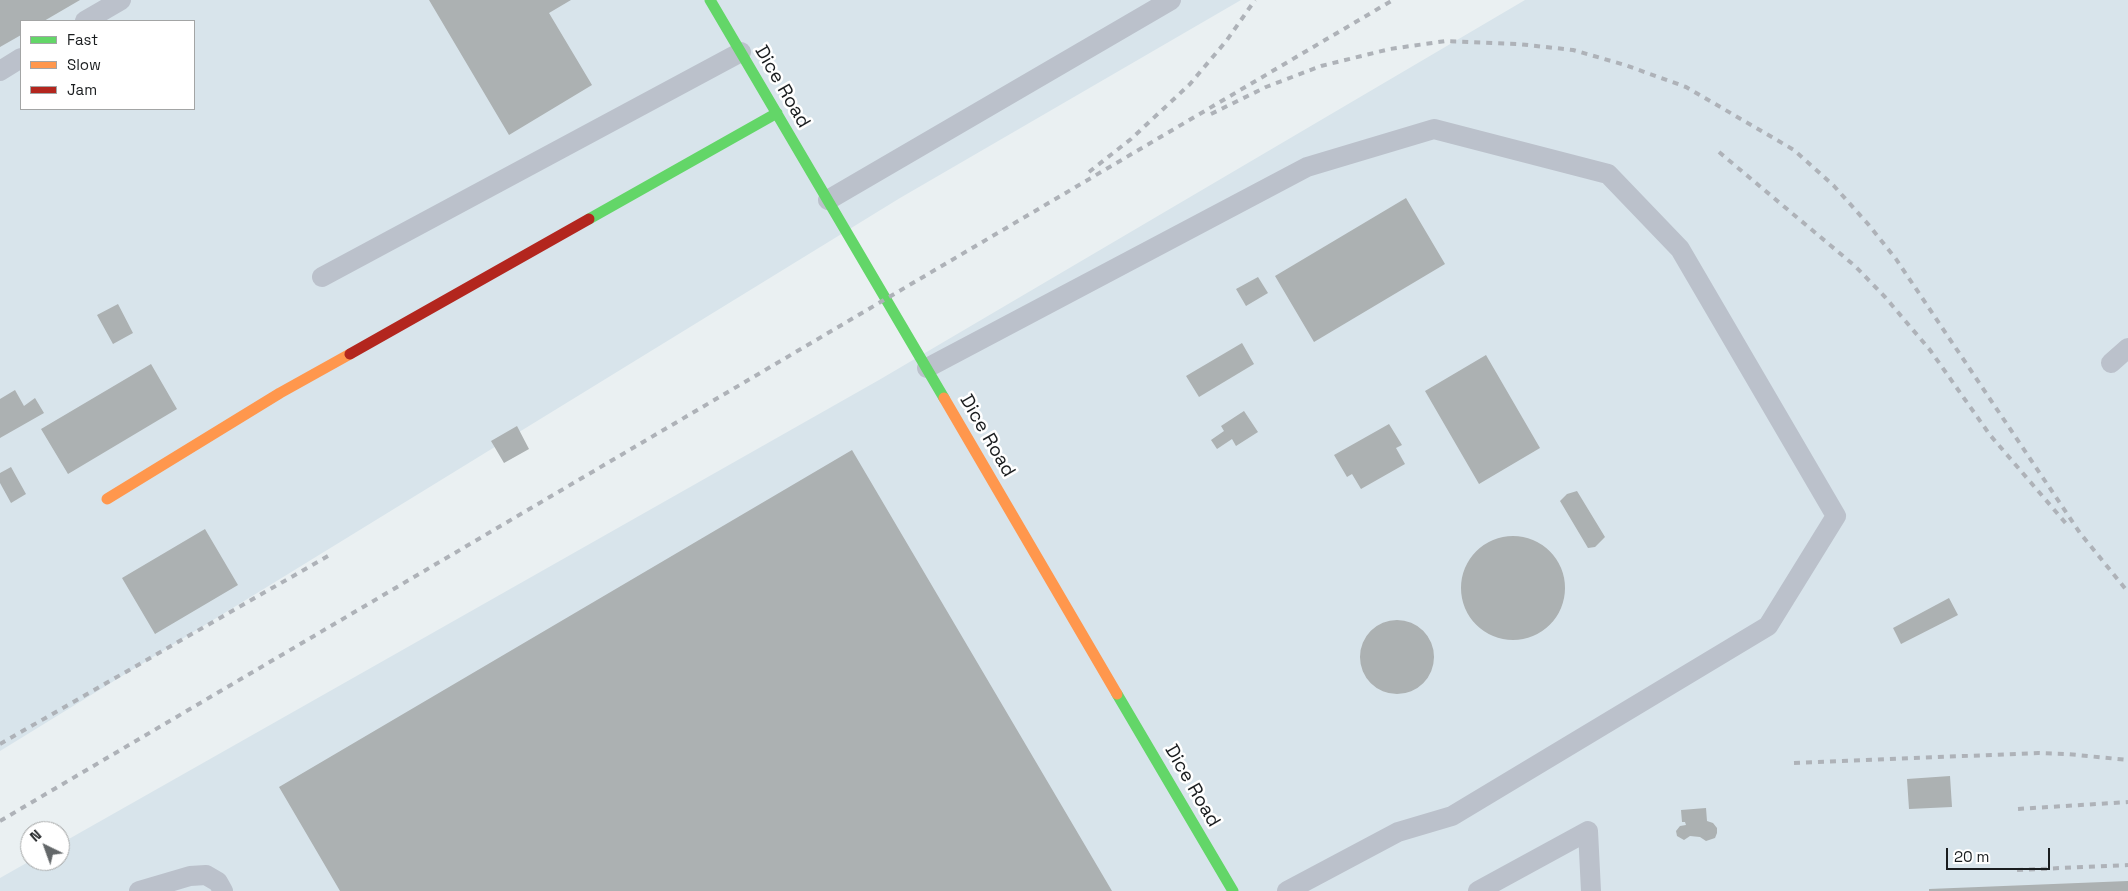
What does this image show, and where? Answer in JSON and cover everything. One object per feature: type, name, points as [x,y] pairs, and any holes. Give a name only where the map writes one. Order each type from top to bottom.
[{"type":"street","name":"Dice Road","points":[[710,0],[1233,891]]},
{"type":"street","points":[[107,499],[280,393],[777,113]]},
{"type":"lane","points":[[87,20],[121,0]]},
{"type":"lane","points":[[828,200],[1171,0]]},
{"type":"lane","points":[[322,277],[741,52]]},
{"type":"lane","points":[[0,71],[20,59]]},
{"type":"lane","points":[[927,368],[1307,167],[1434,129],[1608,174],[1680,249],[1836,516],[1768,626],[1452,816],[1398,832],[1287,891]]},
{"type":"lane","points":[[2111,363],[2128,348]]},
{"type":"lane","points":[[1479,891],[1588,831],[1591,891]]},
{"type":"lane","points":[[139,891],[190,876],[206,875],[218,882],[223,891]]},
{"type":"shaded area","points":[[0,0],[1241,0],[900,198],[0,751]]},
{"type":"shaded area","points":[[1525,0],[2128,0],[2128,891],[0,891],[0,878],[20,867],[20,871],[70,871],[70,838],[879,380]]},
{"type":"building","points":[[0,0],[80,0],[46,20],[20,20],[20,36],[0,47]]},
{"type":"building","points":[[429,0],[571,0],[549,13],[592,85],[509,135]]},
{"type":"building","points":[[1406,198],[1445,264],[1314,342],[1275,276]]},
{"type":"building","points":[[1258,277],[1268,293],[1246,306],[1236,289]]},
{"type":"building","points":[[118,304],[133,333],[113,344],[97,315]]},
{"type":"building","points":[[1242,343],[1254,364],[1199,397],[1186,376]]},
{"type":"building","points":[[1486,355],[1540,448],[1479,484],[1425,391]]},
{"type":"building","points":[[151,364],[177,409],[68,474],[41,429]]},
{"type":"building","points":[[15,390],[24,406],[35,398],[44,413],[0,438],[0,399]]},
{"type":"building","points":[[1244,411],[1258,432],[1236,446],[1232,439],[1217,449],[1211,440],[1224,431],[1221,426]]},
{"type":"building","points":[[1389,424],[1402,445],[1396,448],[1405,464],[1361,489],[1352,474],[1347,477],[1334,455]]},
{"type":"building","points":[[517,426],[529,449],[504,463],[491,441]]},
{"type":"building","points":[[852,450],[1112,891],[340,891],[279,787]]},
{"type":"building","points":[[11,467],[26,494],[11,503],[0,483],[0,473]]},
{"type":"building","points":[[1577,491],[1605,537],[1595,547],[1588,548],[1560,501],[1567,494]]},
{"type":"building","points":[[205,529],[238,585],[155,634],[122,578]]},
{"type":"building","points":[[1513,536],[1533,540],[1542,544],[1550,551],[1557,559],[1561,568],[1565,588],[1561,608],[1557,617],[1550,625],[1542,632],[1533,636],[1513,640],[1493,636],[1484,632],[1476,625],[1469,617],[1465,608],[1461,588],[1465,568],[1469,559],[1476,551],[1484,544],[1493,540]]},
{"type":"building","points":[[1949,598],[1958,615],[1901,644],[1893,628]]},
{"type":"building","points":[[1397,620],[1411,623],[1423,631],[1431,643],[1434,657],[1431,671],[1423,683],[1411,691],[1397,694],[1383,691],[1371,683],[1363,671],[1360,657],[1363,643],[1371,631],[1383,623]]},
{"type":"building","points":[[1950,776],[1952,807],[1909,809],[1907,779]]},
{"type":"building","points":[[1706,808],[1707,821],[1713,823],[1717,828],[1715,838],[1706,841],[1700,837],[1690,836],[1684,840],[1677,836],[1676,831],[1680,826],[1686,825],[1685,822],[1682,822],[1681,810]]},
{"type":"building","points":[[2128,881],[2128,891],[1929,891],[1929,889]]},
{"type":"railway","points":[[1089,172],[1131,139],[1190,84],[1227,40],[1255,0]]},
{"type":"railway","points":[[0,821],[1393,0]]},
{"type":"railway","points":[[1211,114],[1266,87],[1321,66],[1390,49],[1446,41],[1518,44],[1573,50],[1625,65],[1686,87],[1794,150],[1834,186],[1868,224],[1896,259],[2080,533],[2128,592]]},
{"type":"railway","points":[[1719,152],[1855,266],[1885,297],[1930,350],[1990,435],[2069,527]]},
{"type":"railway","points":[[0,744],[328,556]]},
{"type":"railway","points":[[1794,763],[2038,753],[2128,760]]},
{"type":"railway","points":[[2018,809],[2128,802]]},
{"type":"railway","points":[[2017,870],[2128,865]]},
{"type":"traffic: fast","points":[[710,0],[944,398]]},
{"type":"traffic: fast","points":[[589,219],[777,113]]},
{"type":"traffic: fast","points":[[1117,694],[1233,891]]},
{"type":"traffic: slow","points":[[107,499],[280,393],[350,354]]},
{"type":"traffic: slow","points":[[944,398],[1117,694]]},
{"type":"traffic: jam","points":[[350,354],[589,219]]}]
